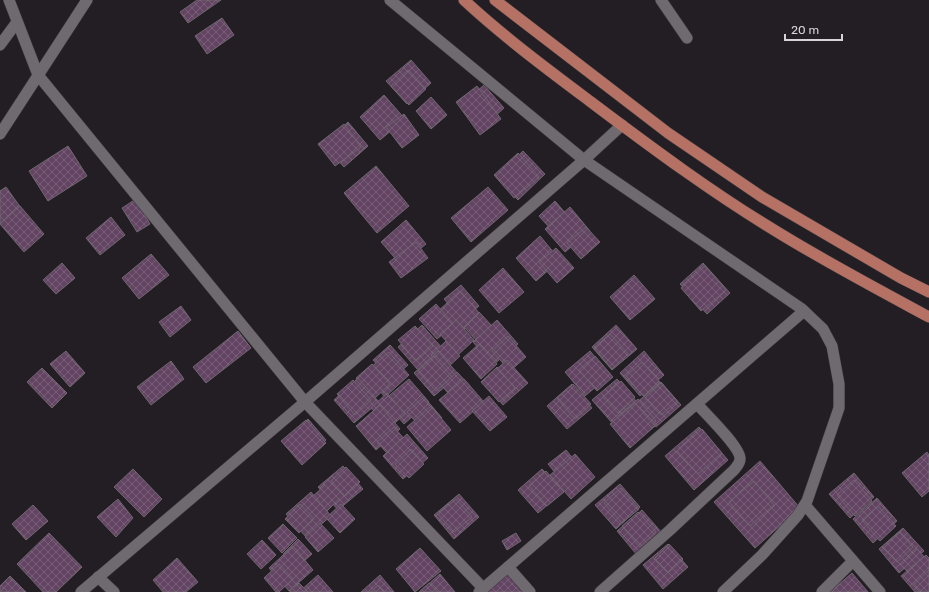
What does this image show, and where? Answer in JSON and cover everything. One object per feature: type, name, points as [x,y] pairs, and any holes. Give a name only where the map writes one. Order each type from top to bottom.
[{"type":"main road","points":[[464,0],[496,29],[622,125],[720,194],[778,233],[842,270],[929,317]]},
{"type":"main road","points":[[494,0],[668,133],[762,197],[894,275],[929,292]]},
{"type":"street","points":[[9,0],[38,75],[305,402],[481,590],[804,311]]},
{"type":"street","points":[[0,134],[87,0]]},
{"type":"street","points":[[390,0],[584,160],[804,311],[823,329],[832,346],[839,384],[838,408],[805,505],[798,515],[762,555],[723,592]]},
{"type":"street","points":[[661,0],[687,38]]},
{"type":"street","points":[[0,45],[17,22]]},
{"type":"street","points":[[81,592],[305,402],[584,160],[622,125]]},
{"type":"street","points":[[600,592],[670,530],[739,464],[739,452],[697,404]]},
{"type":"street","points":[[805,505],[880,592]]},
{"type":"street","points":[[822,592],[853,562]]},
{"type":"street","points":[[508,567],[530,592]]},
{"type":"street","points":[[98,577],[114,592]]},
{"type":"building","points":[[197,0],[221,0],[188,23],[180,12]]},
{"type":"building","points":[[222,18],[234,35],[207,54],[195,36]]},
{"type":"building","points":[[411,60],[431,83],[407,104],[386,81]]},
{"type":"building","points":[[408,70],[426,89],[409,105],[391,86]]},
{"type":"building","points":[[484,85],[504,108],[480,130],[460,106]]},
{"type":"building","points":[[477,86],[501,119],[480,135],[456,102]]},
{"type":"building","points":[[384,95],[405,119],[380,140],[360,117]]},
{"type":"building","points":[[431,97],[447,115],[431,129],[416,111]]},
{"type":"building","points":[[404,114],[419,135],[402,148],[386,127]]},
{"type":"building","points":[[348,122],[368,146],[344,167],[323,144]]},
{"type":"building","points":[[344,124],[361,147],[335,166],[318,144]]},
{"type":"building","points":[[68,146],[87,176],[48,201],[29,171]]},
{"type":"building","points":[[523,151],[545,174],[518,200],[496,177]]},
{"type":"building","points":[[518,153],[539,177],[514,198],[494,175]]},
{"type":"building","points":[[376,166],[409,206],[377,233],[344,193]]},
{"type":"building","points":[[6,187],[21,208],[0,224],[0,191]]},
{"type":"building","points":[[488,187],[508,210],[471,242],[451,218]]},
{"type":"building","points":[[136,199],[150,224],[137,232],[122,208]]},
{"type":"building","points":[[555,201],[573,222],[557,236],[539,216]]},
{"type":"building","points":[[20,206],[44,234],[24,252],[0,224]]},
{"type":"building","points":[[570,207],[590,231],[565,252],[545,229]]},
{"type":"building","points":[[111,217],[125,235],[100,255],[86,238]]},
{"type":"building","points":[[406,220],[426,244],[401,265],[381,242]]},
{"type":"building","points":[[586,227],[600,242],[581,259],[567,243]]},
{"type":"building","points":[[540,236],[560,260],[536,281],[516,258]]},
{"type":"building","points":[[416,242],[428,258],[401,278],[389,262]]},
{"type":"building","points":[[556,248],[574,268],[557,283],[539,262]]},
{"type":"building","points":[[151,254],[169,275],[139,299],[122,278]]},
{"type":"building","points":[[62,263],[75,278],[56,294],[43,280]]},
{"type":"building","points":[[703,263],[730,293],[707,314],[680,284]]},
{"type":"building","points":[[705,266],[726,290],[701,311],[681,288]]},
{"type":"building","points":[[503,268],[524,292],[499,313],[479,290]]},
{"type":"building","points":[[634,275],[655,299],[630,320],[610,297]]},
{"type":"building","points":[[461,285],[479,306],[462,320],[444,299]]},
{"type":"building","points":[[460,291],[481,315],[456,336],[436,313]]},
{"type":"building","points":[[436,304],[454,325],[437,339],[419,319]]},
{"type":"building","points":[[181,306],[191,320],[170,337],[159,322]]},
{"type":"building","points":[[479,312],[493,327],[477,341],[464,327]]},
{"type":"building","points":[[456,320],[474,340],[458,355],[440,334]]},
{"type":"building","points":[[497,320],[518,344],[493,365],[473,342]]},
{"type":"building","points":[[422,325],[443,349],[418,370],[398,347]]},
{"type":"building","points":[[616,325],[637,349],[612,370],[592,347]]},
{"type":"building","points":[[415,326],[433,346],[416,361],[398,340]]},
{"type":"building","points":[[238,331],[251,348],[206,383],[193,367]]},
{"type":"building","points":[[610,334],[628,354],[612,369],[594,348]]},
{"type":"building","points":[[508,336],[526,357],[510,371],[492,351]]},
{"type":"building","points":[[446,341],[460,356],[445,370],[431,355]]},
{"type":"building","points":[[479,344],[497,364],[481,379],[463,358]]},
{"type":"building","points":[[390,345],[408,365],[391,380],[373,360]]},
{"type":"building","points":[[66,351],[85,373],[70,387],[50,364]]},
{"type":"building","points":[[438,351],[459,375],[434,396],[414,373]]},
{"type":"building","points":[[590,351],[610,375],[585,396],[565,372]]},
{"type":"building","points":[[644,351],[664,375],[640,396],[620,373]]},
{"type":"building","points":[[389,352],[409,375],[385,397],[364,373]]},
{"type":"building","points":[[434,356],[452,377],[436,391],[418,371]]},
{"type":"building","points":[[595,356],[613,377],[597,391],[579,370]]},
{"type":"building","points":[[507,360],[528,383],[503,405],[483,381]]},
{"type":"building","points":[[171,361],[184,379],[151,405],[137,387]]},
{"type":"building","points":[[642,362],[660,382],[644,397],[626,376]]},
{"type":"building","points":[[372,364],[390,384],[374,399],[356,378]]},
{"type":"building","points":[[497,367],[515,388],[499,402],[481,382]]},
{"type":"building","points":[[42,368],[67,393],[52,408],[27,382]]},
{"type":"building","points":[[457,372],[471,387],[455,401],[442,386]]},
{"type":"building","points":[[358,378],[379,402],[354,423],[334,400]]},
{"type":"building","points":[[409,379],[429,402],[404,424],[384,400]]},
{"type":"building","points":[[464,379],[484,402],[460,423],[439,400]]},
{"type":"building","points":[[617,379],[637,402],[613,424],[592,400]]},
{"type":"building","points":[[353,380],[371,400],[355,415],[337,394]]},
{"type":"building","points":[[621,381],[635,397],[618,413],[603,397]]},
{"type":"building","points":[[661,382],[681,405],[656,427],[636,403]]},
{"type":"building","points":[[661,383],[677,401],[661,415],[645,398]]},
{"type":"building","points":[[572,384],[592,408],[567,429],[547,406]]},
{"type":"building","points":[[573,384],[591,404],[575,419],[557,398]]},
{"type":"building","points":[[387,393],[405,414],[389,428],[371,408]]},
{"type":"building","points":[[489,396],[507,417],[490,431],[472,411]]},
{"type":"building","points":[[424,397],[442,418],[425,432],[407,412]]},
{"type":"building","points":[[638,399],[656,421],[636,438],[618,416]]},
{"type":"building","points":[[635,403],[655,426],[630,448],[610,424]]},
{"type":"building","points":[[380,405],[400,429],[376,450],[356,426]]},
{"type":"building","points":[[431,406],[451,430],[427,451],[407,427]]},
{"type":"building","points":[[308,419],[326,440],[310,454],[292,434]]},
{"type":"building","points":[[306,420],[326,443],[302,465],[281,441]]},
{"type":"building","points":[[394,427],[412,448],[395,462],[377,442]]},
{"type":"building","points":[[699,427],[728,460],[694,490],[665,456]]},
{"type":"building","points":[[702,429],[722,453],[698,474],[677,451]]},
{"type":"building","points":[[407,434],[428,458],[403,479],[383,456]]},
{"type":"building","points":[[411,449],[424,464],[409,478],[395,464]]},
{"type":"building","points":[[566,450],[584,472],[566,486],[548,464]]},
{"type":"building","points":[[927,452],[929,455],[929,491],[922,497],[902,473]]},
{"type":"building","points":[[575,454],[595,477],[571,499],[550,475]]},
{"type":"building","points":[[760,461],[800,508],[755,548],[714,502]]},
{"type":"building","points":[[343,466],[363,489],[338,510],[318,487]]},
{"type":"building","points":[[346,467],[360,482],[345,496],[331,481]]},
{"type":"building","points":[[133,469],[162,499],[144,517],[114,487]]},
{"type":"building","points":[[542,469],[563,492],[538,513],[518,490]]},
{"type":"building","points":[[546,471],[564,492],[547,506],[529,486]]},
{"type":"building","points":[[854,473],[874,497],[850,518],[829,494]]},
{"type":"building","points":[[854,480],[872,501],[855,516],[837,495]]},
{"type":"building","points":[[754,481],[774,505],[750,526],[729,502]]},
{"type":"building","points":[[620,484],[640,507],[616,529],[595,505]]},
{"type":"building","points":[[325,485],[339,499],[324,514],[310,499]]},
{"type":"building","points":[[621,488],[639,509],[622,523],[604,503]]},
{"type":"building","points":[[311,492],[331,516],[306,537],[286,514]]},
{"type":"building","points":[[459,494],[479,517],[454,539],[434,515]]},
{"type":"building","points":[[877,498],[897,521],[873,543],[853,519]]},
{"type":"building","points":[[118,499],[133,518],[116,537],[97,517]]},
{"type":"building","points":[[456,499],[472,517],[454,532],[438,514]]},
{"type":"building","points":[[300,504],[314,519],[299,533],[285,519]]},
{"type":"building","points":[[341,504],[355,519],[340,533],[326,518]]},
{"type":"building","points":[[33,505],[48,521],[26,540],[12,524]]},
{"type":"building","points":[[878,506],[896,526],[880,541],[862,520]]},
{"type":"building","points":[[642,510],[662,533],[637,555],[617,531]]},
{"type":"building","points":[[638,512],[656,532],[640,547],[622,526]]},
{"type":"building","points":[[320,523],[334,538],[318,552],[305,537]]},
{"type":"building","points":[[283,524],[297,538],[282,553],[268,538]]},
{"type":"building","points":[[903,528],[924,551],[899,573],[879,549]]},
{"type":"building","points":[[899,532],[913,547],[897,562],[882,547]]},
{"type":"building","points":[[49,533],[82,567],[56,592],[43,592],[17,564]]},
{"type":"building","points":[[516,533],[521,541],[507,550],[502,541]]},
{"type":"building","points":[[298,539],[312,554],[296,568],[283,554]]},
{"type":"building","points":[[262,540],[276,555],[261,569],[247,554]]},
{"type":"building","points":[[668,544],[688,567],[663,589],[643,565]]},
{"type":"building","points":[[669,544],[683,559],[668,573],[654,559]]},
{"type":"building","points":[[293,546],[313,570],[289,591],[269,568]]},
{"type":"building","points":[[420,548],[441,571],[415,592],[396,569]]},
{"type":"building","points":[[917,549],[929,562],[929,567],[915,580],[901,565]]},
{"type":"building","points":[[926,555],[929,558],[929,592],[915,592],[901,576]]},
{"type":"building","points":[[177,558],[198,582],[186,592],[163,592],[153,580]]},
{"type":"building","points":[[279,564],[293,579],[279,592],[276,592],[264,578]]},
{"type":"building","points":[[929,570],[929,592],[922,592],[914,584]]},
{"type":"building","points":[[852,573],[868,592],[830,592]]},
{"type":"building","points":[[440,574],[455,592],[419,592]]},
{"type":"building","points":[[508,574],[524,592],[487,592]]},
{"type":"building","points":[[318,575],[333,592],[299,592]]},
{"type":"building","points":[[380,575],[394,592],[361,592]]},
{"type":"building","points":[[10,576],[26,592],[0,592],[0,586]]},
{"type":"building","points":[[299,583],[308,592],[289,592]]},
{"type":"building","points":[[429,583],[438,592],[419,592]]},
{"type":"building","points":[[378,585],[385,592],[371,592]]}]
